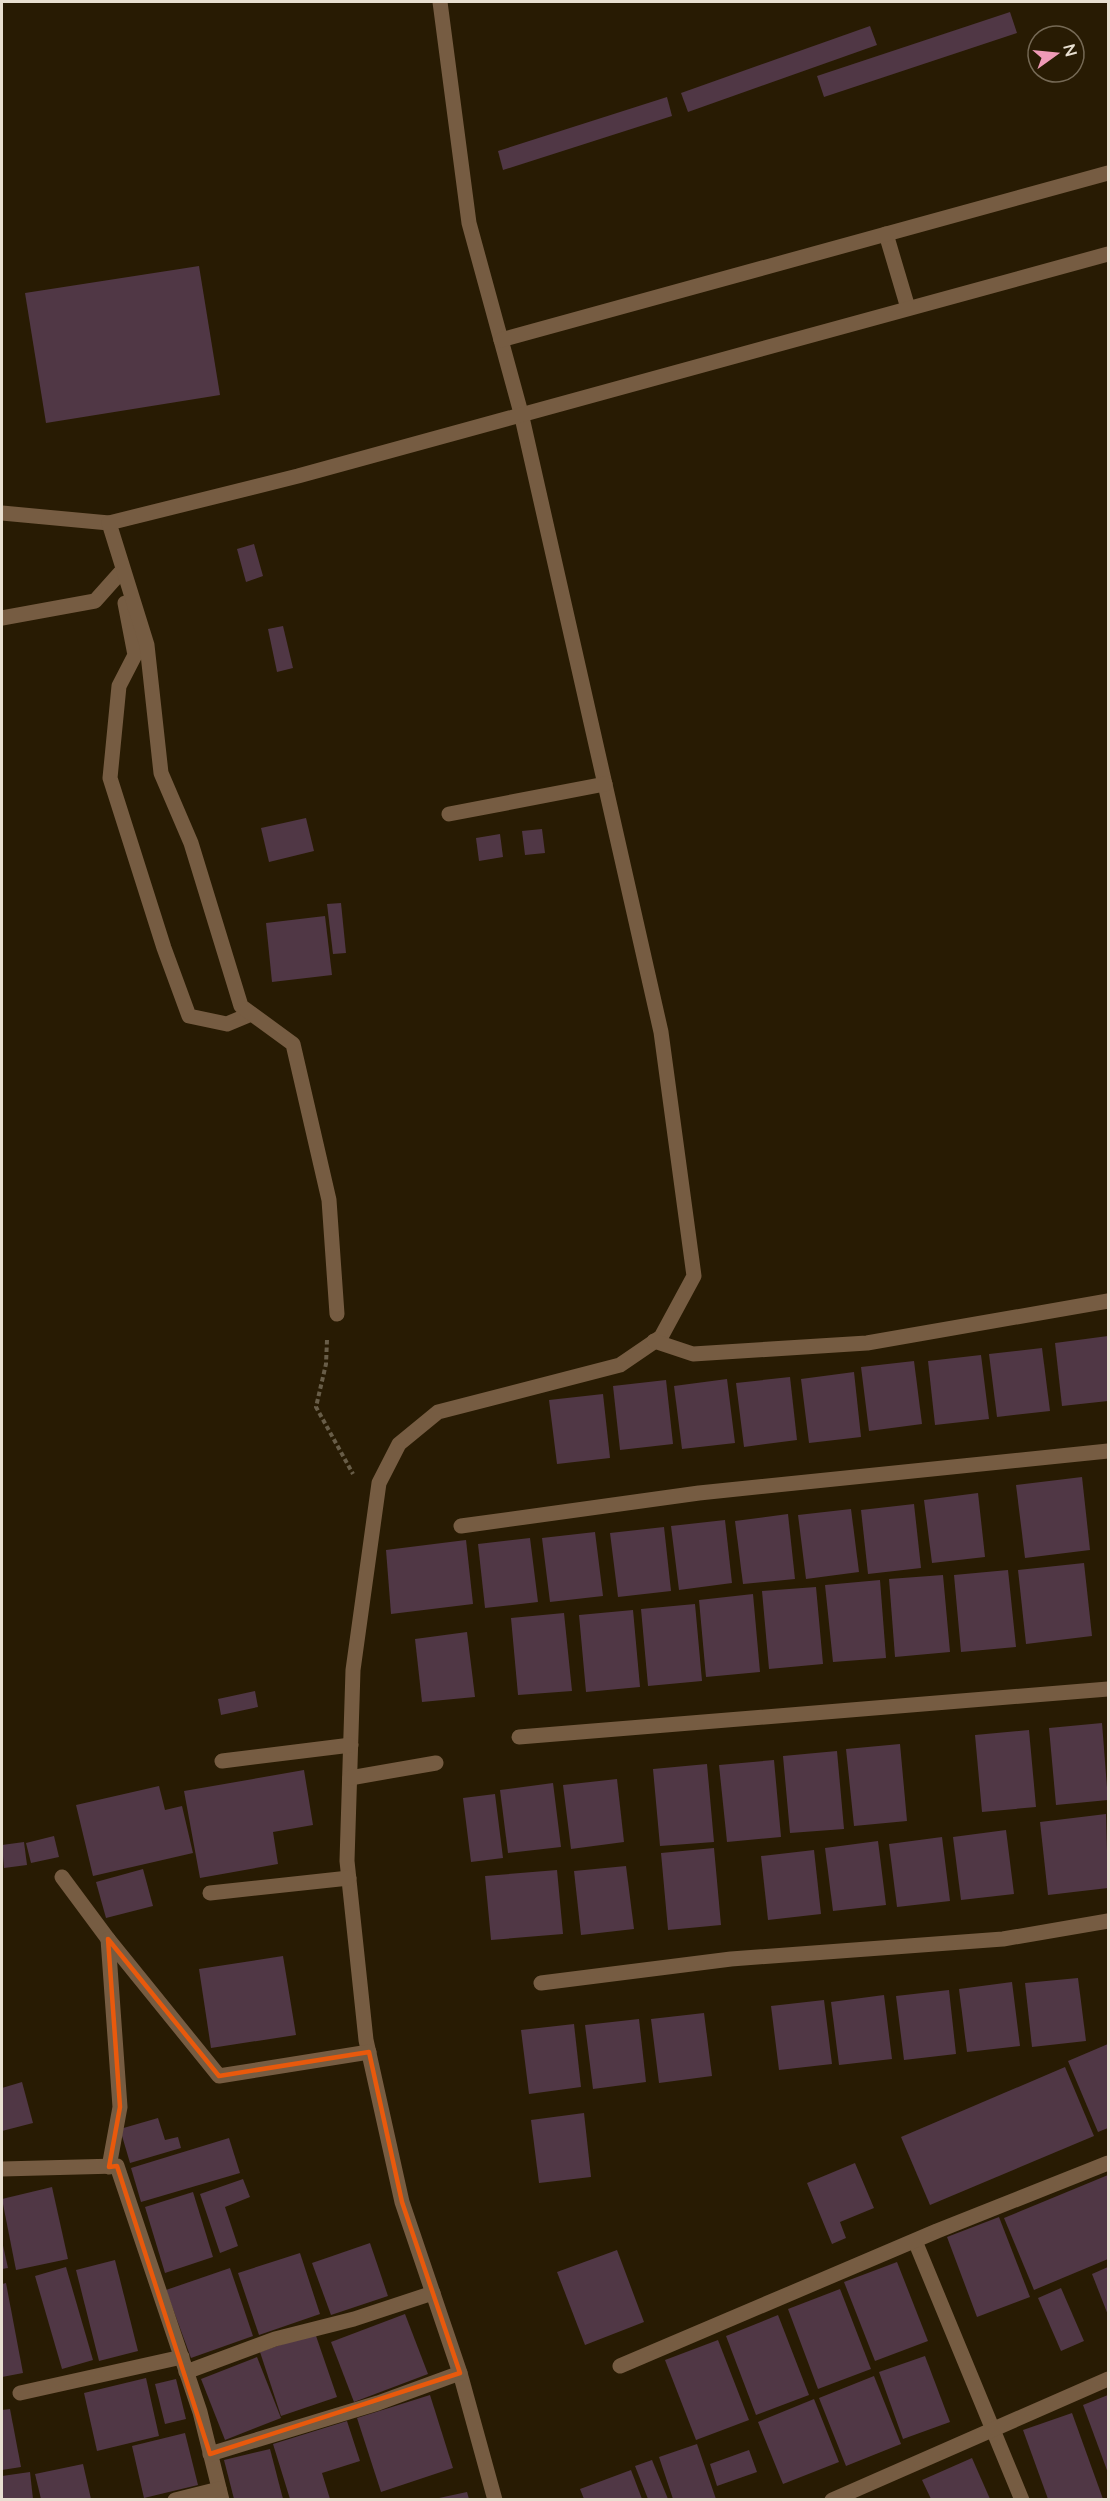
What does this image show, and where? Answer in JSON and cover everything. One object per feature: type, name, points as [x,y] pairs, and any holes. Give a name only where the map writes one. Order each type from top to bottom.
[{"type":"street","points":[[440,2],[469,223],[521,413],[661,1032],[694,1276],[661,1337],[620,1365],[438,1412],[399,1444],[379,1483],[354,1670],[347,1861],[369,2052],[402,2202],[460,2373],[495,2499]]},
{"type":"street","points":[[501,340],[1108,173]]},
{"type":"street","points":[[886,234],[908,308]]},
{"type":"street","points":[[2,513],[109,523],[298,476],[521,413],[1108,254]]},
{"type":"street","points":[[109,523],[147,645],[161,773],[191,843],[241,1006],[293,1044],[329,1200],[337,1314]]},
{"type":"street","points":[[2,618],[95,601],[120,573],[135,655],[119,686],[110,778],[164,948],[189,1016],[227,1024],[251,1014]]},
{"type":"street","points":[[448,814],[605,784]]},
{"type":"street","points":[[654,1341],[693,1354],[867,1343],[1108,1301]]},
{"type":"street","points":[[461,1526],[699,1493],[1108,1451]]},
{"type":"street","points":[[519,1737],[1108,1689]]},
{"type":"street","points":[[222,1761],[351,1744]]},
{"type":"street","points":[[350,1778],[436,1763]]},
{"type":"street","points":[[62,1877],[108,1939],[219,2076],[369,2052]]},
{"type":"street","points":[[210,1893],[349,1878]]},
{"type":"street","points":[[541,1983],[731,1959],[1003,1939],[1108,1921]]},
{"type":"street","points":[[108,1939],[120,2108],[108,2167]]},
{"type":"street","points":[[620,2366],[915,2241],[1108,2163]]},
{"type":"street","points":[[2,2169],[117,2166],[184,2365],[220,2494],[175,2499]]},
{"type":"street","points":[[915,2241],[1022,2499]]},
{"type":"street","points":[[20,2393],[184,2365],[354,2319],[433,2293]]},
{"type":"street","points":[[210,2454],[378,2403],[460,2373]]},
{"type":"street","points":[[832,2499],[1108,2379]]},
{"type":"path","points":[[337,1314],[327,1333],[326,1364],[316,1407],[360,1486],[378,1491]]},
{"type":"highlighted area","points":[[108,1939],[219,2076],[369,2052],[402,2202],[460,2373],[210,2454],[117,2166],[109,2167],[120,2107]]},
{"type":"building","points":[[1010,12],[1017,33],[824,97],[817,76]]},
{"type":"building","points":[[870,26],[877,45],[688,112],[681,93]]},
{"type":"building","points":[[667,97],[672,116],[503,170],[498,151]]},
{"type":"building","points":[[199,266],[220,395],[46,423],[25,293]]},
{"type":"building","points":[[254,544],[263,576],[246,582],[237,549]]},
{"type":"building","points":[[283,626],[293,668],[277,672],[268,629]]},
{"type":"building","points":[[306,818],[314,851],[269,862],[261,828]]},
{"type":"building","points":[[542,829],[545,853],[525,855],[522,831]]},
{"type":"building","points":[[500,834],[503,857],[479,861],[476,838]]},
{"type":"building","points":[[341,903],[346,953],[333,954],[327,904]]},
{"type":"building","points":[[325,916],[332,975],[272,982],[266,923]]},
{"type":"building","points":[[1108,1336],[1108,1401],[1062,1406],[1055,1343]]},
{"type":"building","points":[[1042,1348],[1050,1411],[997,1417],[989,1354]]},
{"type":"building","points":[[981,1355],[989,1419],[935,1425],[928,1361]]},
{"type":"building","points":[[914,1361],[922,1424],[869,1431],[861,1367]]},
{"type":"building","points":[[854,1372],[861,1437],[809,1443],[801,1379]]},
{"type":"building","points":[[790,1377],[797,1440],[744,1447],[736,1383]]},
{"type":"building","points":[[727,1379],[735,1443],[682,1449],[674,1386]]},
{"type":"building","points":[[666,1380],[673,1444],[620,1450],[613,1386]]},
{"type":"building","points":[[603,1394],[610,1458],[557,1464],[549,1400]]},
{"type":"building","points":[[1082,1477],[1090,1550],[1025,1558],[1016,1485]]},
{"type":"building","points":[[978,1493],[985,1557],[932,1563],[924,1500]]},
{"type":"building","points":[[914,1504],[921,1568],[868,1574],[861,1510]]},
{"type":"building","points":[[851,1509],[859,1572],[806,1579],[798,1515]]},
{"type":"building","points":[[788,1514],[795,1579],[743,1584],[735,1521]]},
{"type":"building","points":[[725,1520],[732,1583],[679,1590],[671,1526]]},
{"type":"building","points":[[664,1527],[671,1591],[618,1597],[610,1533]]},
{"type":"building","points":[[595,1532],[603,1596],[550,1602],[542,1538]]},
{"type":"building","points":[[530,1538],[538,1602],[485,1608],[478,1544]]},
{"type":"building","points":[[466,1540],[473,1604],[391,1614],[386,1550]]},
{"type":"building","points":[[1084,1563],[1092,1636],[1026,1644],[1018,1570]]},
{"type":"building","points":[[1008,1570],[1016,1647],[961,1652],[954,1575]]},
{"type":"building","points":[[943,1575],[950,1652],[895,1657],[889,1579]]},
{"type":"building","points":[[880,1580],[886,1658],[833,1662],[825,1585]]},
{"type":"building","points":[[816,1587],[823,1664],[769,1669],[762,1591]]},
{"type":"building","points":[[753,1594],[760,1672],[706,1677],[699,1600]]},
{"type":"building","points":[[695,1604],[702,1681],[648,1686],[641,1609]]},
{"type":"building","points":[[633,1610],[640,1687],[586,1692],[579,1615]]},
{"type":"building","points":[[564,1613],[572,1691],[518,1695],[511,1618]]},
{"type":"building","points":[[467,1632],[475,1697],[422,1702],[415,1639]]},
{"type":"building","points":[[255,1691],[258,1707],[221,1715],[218,1699]]},
{"type":"building","points":[[1102,1723],[1108,1800],[1056,1805],[1049,1728]]},
{"type":"building","points":[[1029,1730],[1036,1807],[982,1812],[975,1735]]},
{"type":"building","points":[[900,1744],[907,1821],[854,1826],[846,1749]]},
{"type":"building","points":[[837,1751],[844,1829],[790,1833],[783,1756]]},
{"type":"building","points":[[774,1760],[781,1837],[727,1842],[719,1765]]},
{"type":"building","points":[[707,1764],[714,1842],[660,1846],[653,1769]]},
{"type":"building","points":[[304,1770],[313,1825],[273,1832],[278,1864],[200,1878],[184,1791]]},
{"type":"building","points":[[617,1779],[624,1842],[571,1849],[563,1785]]},
{"type":"building","points":[[553,1783],[561,1847],[508,1853],[500,1790]]},
{"type":"building","points":[[159,1786],[165,1810],[182,1806],[193,1853],[93,1876],[76,1805]]},
{"type":"building","points":[[495,1794],[503,1858],[471,1862],[463,1798]]},
{"type":"building","points":[[1106,1814],[1108,1888],[1048,1895],[1040,1822]]},
{"type":"building","points":[[1006,1830],[1014,1894],[961,1900],[953,1837]]},
{"type":"building","points":[[54,1836],[59,1857],[31,1863],[26,1843]]},
{"type":"building","points":[[942,1837],[950,1901],[897,1907],[889,1844]]},
{"type":"building","points":[[878,1841],[886,1905],[833,1911],[825,1848]]},
{"type":"building","points":[[24,1842],[27,1865],[4,1868],[2,1845]]},
{"type":"building","points":[[714,1848],[721,1925],[668,1930],[661,1853]]},
{"type":"building","points":[[814,1850],[821,1914],[768,1920],[761,1856]]},
{"type":"building","points":[[626,1866],[634,1929],[581,1935],[574,1871]]},
{"type":"building","points":[[143,1869],[153,1906],[106,1918],[96,1882]]},
{"type":"building","points":[[557,1870],[563,1934],[491,1940],[485,1876]]},
{"type":"building","points":[[283,1956],[296,2035],[211,2048],[199,1969]]},
{"type":"building","points":[[1078,1978],[1086,2041],[1032,2047],[1025,1983]]},
{"type":"building","points":[[1012,1982],[1020,2046],[967,2052],[959,1989]]},
{"type":"building","points":[[949,1990],[956,2054],[904,2060],[896,1996]]},
{"type":"building","points":[[884,1995],[892,2059],[839,2065],[831,2002]]},
{"type":"building","points":[[824,2000],[832,2064],[779,2070],[771,2006]]},
{"type":"building","points":[[704,2013],[712,2076],[659,2083],[651,2019]]},
{"type":"building","points":[[639,2019],[646,2082],[593,2089],[585,2025]]},
{"type":"building","points":[[574,2024],[581,2087],[529,2094],[521,2030]]},
{"type":"building","points":[[1108,2044],[1108,2128],[1098,2132],[1068,2061]]},
{"type":"building","points":[[1065,2067],[1094,2136],[930,2205],[901,2137]]},
{"type":"building","points":[[22,2082],[33,2123],[2,2131],[2,2088]]},
{"type":"building","points":[[584,2113],[591,2177],[539,2183],[531,2120]]},
{"type":"building","points":[[158,2118],[165,2140],[178,2137],[181,2148],[130,2163],[120,2129]]},
{"type":"building","points":[[229,2138],[240,2173],[141,2202],[131,2168]]},
{"type":"building","points":[[855,2163],[874,2208],[840,2222],[846,2238],[832,2244],[807,2183]]},
{"type":"building","points":[[1108,2175],[1108,2259],[1034,2290],[1004,2218]]},
{"type":"building","points":[[243,2179],[250,2197],[225,2207],[238,2246],[220,2253],[200,2194]]},
{"type":"building","points":[[52,2187],[68,2259],[16,2270],[2,2199]]},
{"type":"building","points":[[193,2192],[213,2257],[165,2273],[145,2207]]},
{"type":"building","points":[[999,2217],[1030,2297],[977,2317],[947,2237]]},
{"type":"building","points":[[2,2241],[8,2268],[2,2269]]},
{"type":"building","points":[[370,2243],[388,2296],[331,2315],[312,2263]]},
{"type":"building","points":[[617,2250],[644,2322],[585,2345],[557,2272]]},
{"type":"building","points":[[300,2253],[320,2314],[259,2335],[238,2273]]},
{"type":"building","points":[[115,2260],[138,2351],[99,2361],[76,2270]]},
{"type":"building","points":[[897,2262],[928,2341],[875,2361],[844,2282]]},
{"type":"building","points":[[66,2267],[93,2360],[62,2369],[35,2276]]},
{"type":"building","points":[[1108,2267],[1108,2315],[1092,2274]]},
{"type":"building","points":[[230,2268],[253,2336],[191,2358],[166,2290]]},
{"type":"building","points":[[6,2283],[23,2373],[2,2377],[2,2284]]},
{"type":"building","points":[[1061,2288],[1084,2341],[1061,2351],[1038,2298]]},
{"type":"building","points":[[840,2289],[871,2369],[818,2389],[788,2309]]},
{"type":"building","points":[[405,2314],[428,2374],[354,2402],[331,2342]]},
{"type":"building","points":[[778,2315],[809,2395],[756,2415],[726,2336]]},
{"type":"building","points":[[315,2333],[337,2397],[281,2416],[260,2352]]},
{"type":"building","points":[[718,2340],[749,2420],[696,2440],[665,2360]]},
{"type":"building","points":[[925,2356],[950,2422],[903,2439],[879,2372]]},
{"type":"building","points":[[257,2357],[281,2418],[225,2440],[201,2379]]},
{"type":"building","points":[[874,2376],[901,2444],[846,2466],[819,2398]]},
{"type":"building","points":[[146,2378],[159,2436],[97,2451],[84,2393]]},
{"type":"building","points":[[176,2379],[186,2419],[165,2424],[155,2384]]},
{"type":"building","points":[[430,2395],[453,2468],[381,2492],[357,2418]]},
{"type":"building","points":[[1108,2395],[1108,2473],[1083,2405]]},
{"type":"building","points":[[814,2399],[839,2462],[783,2484],[758,2422]]},
{"type":"building","points":[[10,2409],[21,2467],[2,2470],[2,2410]]},
{"type":"building","points":[[1072,2413],[1103,2499],[1048,2499],[1023,2430]]},
{"type":"building","points":[[347,2421],[360,2461],[322,2473],[330,2499],[290,2499],[273,2444]]},
{"type":"building","points":[[185,2433],[198,2485],[144,2498],[132,2446]]},
{"type":"building","points":[[697,2444],[716,2499],[673,2499],[659,2457]]},
{"type":"building","points":[[270,2449],[283,2499],[234,2499],[224,2460]]},
{"type":"building","points":[[749,2450],[757,2472],[717,2486],[710,2464]]},
{"type":"building","points":[[972,2458],[990,2499],[931,2499],[922,2480]]},
{"type":"building","points":[[652,2460],[668,2499],[648,2499],[635,2466]]},
{"type":"building","points":[[83,2464],[91,2499],[41,2499],[35,2474]]},
{"type":"building","points":[[631,2470],[642,2499],[584,2499],[580,2489]]},
{"type":"building","points":[[30,2472],[33,2499],[2,2499],[2,2476]]},
{"type":"building","points":[[467,2492],[469,2499],[439,2499],[439,2498]]}]
